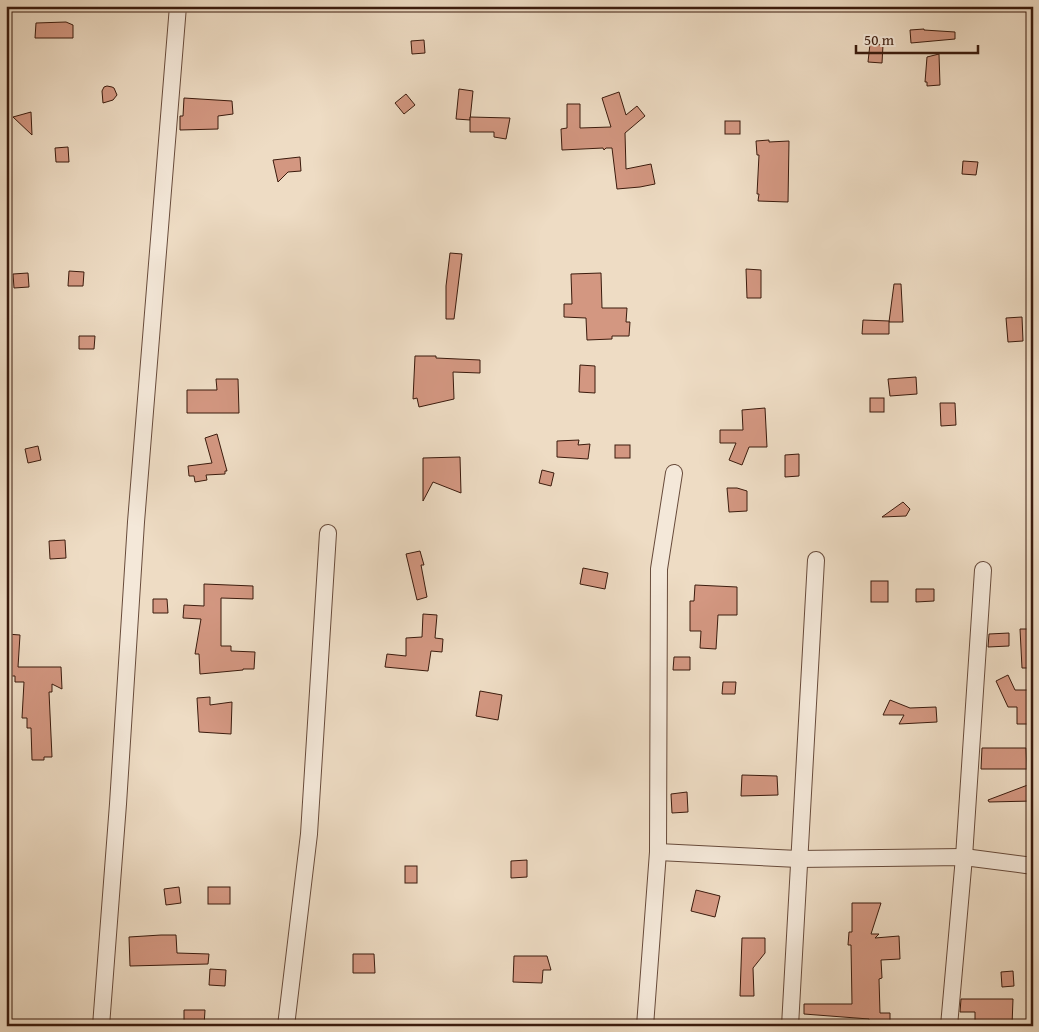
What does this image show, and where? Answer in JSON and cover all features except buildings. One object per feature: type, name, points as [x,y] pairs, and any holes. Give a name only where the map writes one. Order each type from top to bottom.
[{"type":"street","points":[[101,1026],[136,522],[178,6]]},
{"type":"street","points":[[645,1026],[658,852],[658,569],[674,474]]},
{"type":"street","points":[[286,1026],[309,834],[328,533]]},
{"type":"street","points":[[790,1026],[816,560]]},
{"type":"street","points":[[949,1026],[964,857],[984,570]]},
{"type":"street","points":[[658,852],[798,859],[964,857],[1033,866]]}]
